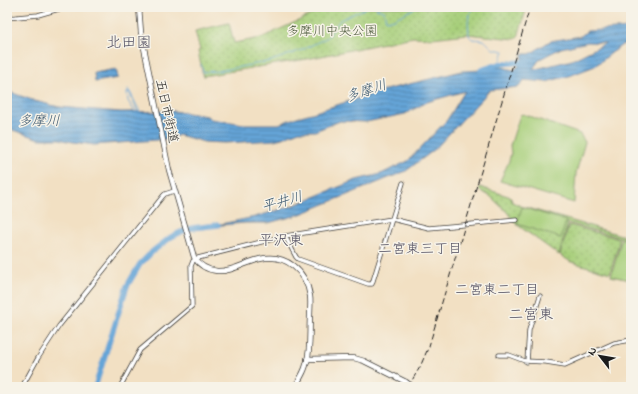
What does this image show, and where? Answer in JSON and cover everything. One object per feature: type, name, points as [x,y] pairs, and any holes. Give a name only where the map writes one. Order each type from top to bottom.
[{"type":"main road","name":"五日市街道","points":[[139,7],[140,28],[169,170],[195,259]]},
{"type":"main road","points":[[195,259],[205,267],[217,271],[227,270],[260,259],[267,258],[284,260],[295,267],[303,276],[310,294],[308,359],[303,373],[295,387]]},
{"type":"main road","points":[[308,359],[354,358],[364,361],[413,387]]},
{"type":"street","points":[[7,18],[34,16],[66,7]]},
{"type":"street","points":[[285,236],[298,259],[371,284],[373,282],[403,183]]},
{"type":"street","points":[[22,387],[45,347],[60,326],[163,196],[174,191]]},
{"type":"street","points":[[120,387],[140,350],[192,306],[190,268],[195,259],[285,236],[392,219],[428,228],[517,220]]},
{"type":"street","points":[[527,362],[529,330],[540,296]]},
{"type":"street","points":[[498,355],[509,355],[527,362],[546,362],[566,365],[614,343],[631,340]]},
{"type":"green space","name":"多摩川中央公園","points":[[328,7],[527,7],[518,37],[515,39],[467,34],[432,38],[413,37],[307,59],[203,76],[198,51],[200,50],[195,31],[229,23],[234,43],[261,38]]},
{"type":"green space","points":[[523,114],[580,134],[585,142],[576,173],[574,203],[500,181],[509,161],[511,153],[510,146],[520,115]]},
{"type":"green space","points":[[480,187],[511,197],[512,202],[521,206],[631,238],[631,280],[611,276],[622,238],[568,223],[559,255],[516,224],[507,212],[490,196],[479,190]]},
{"type":"green space","points":[[522,207],[566,221],[561,238],[517,224]]},
{"type":"green space","points":[[569,225],[620,239],[610,273],[571,262],[560,255]]},
{"type":"green space","points":[[622,238],[631,240],[631,280],[611,276]]},
{"type":"water","name":"多摩川","points":[[631,28],[631,46],[623,44],[595,66],[569,76],[546,82],[524,80],[519,87],[490,90],[434,150],[406,171],[298,215],[268,223],[245,223],[211,226],[255,217],[292,206],[356,180],[381,174],[408,161],[447,120],[465,91],[427,102],[405,114],[366,122],[340,121],[315,131],[299,131],[274,140],[225,143],[204,142],[179,135],[169,139],[94,145],[60,139],[39,139],[7,128],[7,91],[35,101],[59,107],[121,112],[174,111],[244,124],[279,124],[381,91],[462,71],[483,70],[490,67],[501,67],[514,70],[523,62],[522,54],[530,54],[550,41],[581,36],[587,31]],"holes":[[[588,42],[606,43],[572,60],[532,70],[540,59],[561,48]]]},
{"type":"water","points":[[116,69],[118,78],[95,82],[94,73]]},
{"type":"waterway","points":[[201,64],[203,72],[218,71],[271,61],[302,50],[328,37],[340,20],[368,7]]},
{"type":"waterway","points":[[379,7],[376,9],[384,11],[386,20],[392,20],[417,7]]},
{"type":"waterway","points":[[472,7],[468,21],[469,36],[472,39],[484,40],[493,49],[504,51],[499,64]]},
{"type":"waterway","name":"多摩川","points":[[481,70],[499,64],[523,62],[528,60]]},
{"type":"waterway","points":[[128,89],[137,111]]},
{"type":"waterway","points":[[130,92],[140,112],[135,112],[128,101],[127,93],[130,92]]},
{"type":"waterway","name":"平井川","points":[[95,387],[127,286],[140,264],[153,251],[171,237],[192,228],[218,225]]},
{"type":"railway","points":[[408,387],[420,367],[429,346],[530,7]]},
{"type":"district","name":"北田園","points":[[129,42]]},
{"type":"district","name":"平沢東","points":[[281,240]]},
{"type":"district","name":"二宮東三丁目","points":[[420,248]]},
{"type":"district","name":"二宮東二丁目","points":[[497,289]]},
{"type":"district","name":"二宮東","points":[[531,314]]}]
